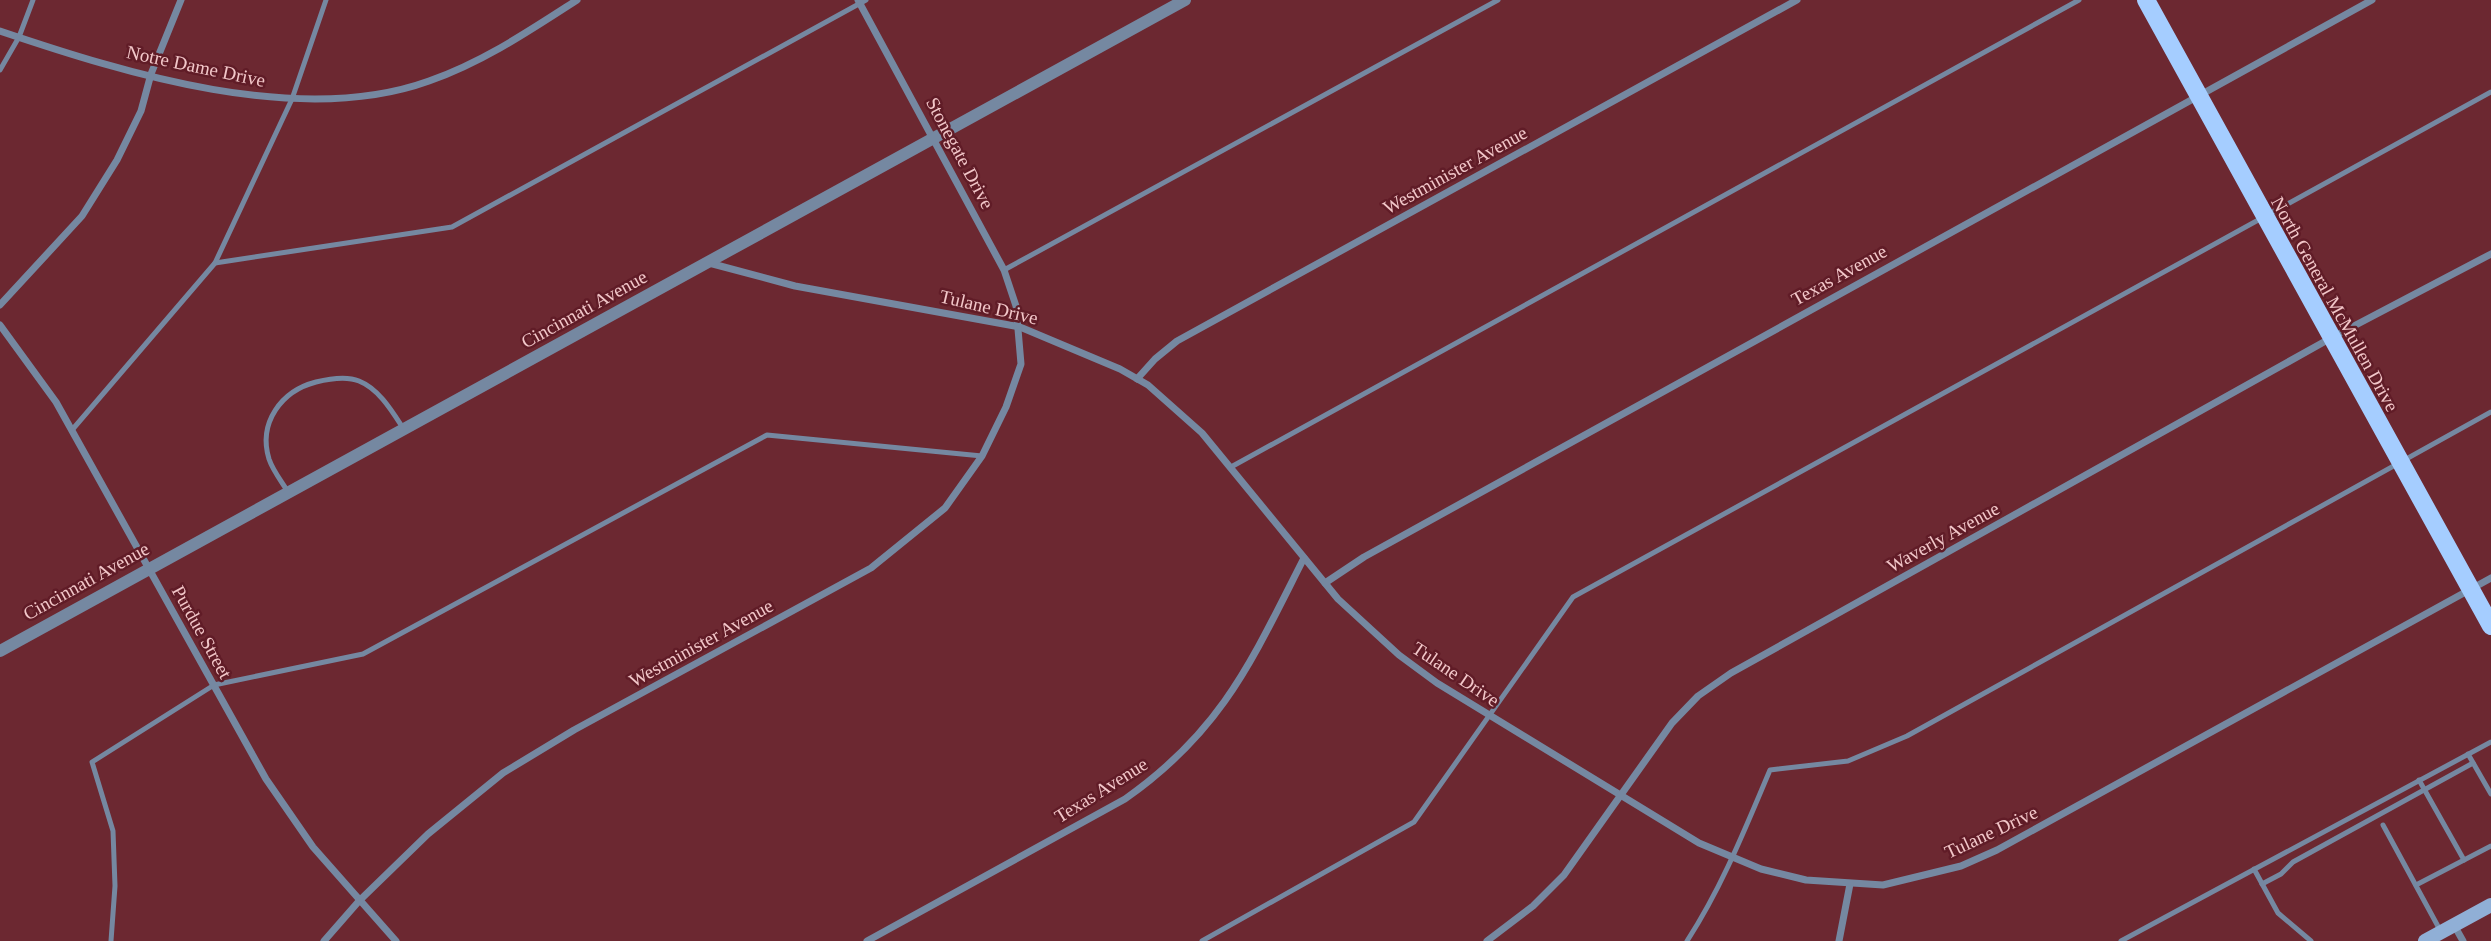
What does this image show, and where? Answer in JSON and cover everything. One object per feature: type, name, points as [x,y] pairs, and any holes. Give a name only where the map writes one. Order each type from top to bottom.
[{"type":"main road","name":"North General McMullen Drive","points":[[2146,0],[2491,626]]},
{"type":"main road","points":[[2426,941],[2491,905]]},
{"type":"street","points":[[0,305],[82,216],[117,160],[141,111],[151,74],[181,0]]},
{"type":"street","name":"Notre Dame Drive","points":[[0,31],[151,74],[234,94],[292,99],[362,95],[427,82],[508,46],[577,0]]},
{"type":"street","name":"Cincinnati Avenue","points":[[0,651],[1185,0]]},
{"type":"street","name":"Westminister Avenue","points":[[1137,379],[1155,359],[1177,341],[1797,0]]},
{"type":"street","name":"Texas Avenue","points":[[1325,583],[1389,544],[2197,94],[2372,0]]},
{"type":"street","name":"Stonegate Drive","points":[[861,1],[1004,270],[1020,327]]},
{"type":"street","name":"Waverly Avenue","points":[[1487,941],[1533,906],[1564,875],[1672,723],[1698,696],[1731,673],[2331,338],[2491,254]]},
{"type":"street","name":"Tulane Drive","points":[[709,263],[795,286],[1020,327],[1120,369],[1170,404],[1231,467],[1325,583],[1399,655],[1491,717],[1699,843],[1761,869],[1806,880],[1883,885],[1927,877],[1997,850],[2491,578]]},
{"type":"street","name":"Purdue Street","points":[[0,325],[57,402],[265,779],[313,847],[396,941]]},
{"type":"street","name":"Westminister Avenue","points":[[324,941],[359,901],[428,835],[503,773],[574,730],[871,568],[944,508],[982,456],[1006,407],[1021,364],[1020,327]]},
{"type":"street","name":"Texas Avenue","points":[[867,941],[1125,799],[1158,775],[1193,743],[1243,676],[1304,558]]},
{"type":"street","points":[[1839,941],[1850,884]]},
{"type":"street","points":[[2447,929],[2463,941]]},
{"type":"lane","points":[[0,70],[19,37],[33,0]]},
{"type":"lane","points":[[72,430],[215,263],[292,99],[326,0]]},
{"type":"lane","points":[[1004,270],[1499,0]]},
{"type":"lane","points":[[1231,467],[2079,0]]},
{"type":"lane","points":[[215,263],[452,227],[861,1]]},
{"type":"lane","points":[[1202,941],[1415,822],[1573,597],[2491,92]]},
{"type":"lane","points":[[288,492],[270,463],[267,448],[271,416],[290,393],[325,380],[358,380],[383,400],[404,429]]},
{"type":"lane","points":[[1687,941],[1709,906],[1733,858],[1770,770],[1848,761],[1907,736],[2491,412]]},
{"type":"lane","points":[[111,941],[115,886],[113,831],[92,762],[214,685],[363,654],[766,435],[982,456]]},
{"type":"lane","points":[[2121,941],[2491,741]]},
{"type":"lane","points":[[2468,754],[2491,794]]},
{"type":"lane","points":[[2262,884],[2281,874],[2293,862],[2473,763]]},
{"type":"lane","points":[[2420,780],[2464,860]]},
{"type":"lane","points":[[2383,825],[2416,886],[2447,929]]},
{"type":"lane","points":[[2416,886],[2491,846]]},
{"type":"lane","points":[[2254,869],[2283,920],[2311,941]]}]
